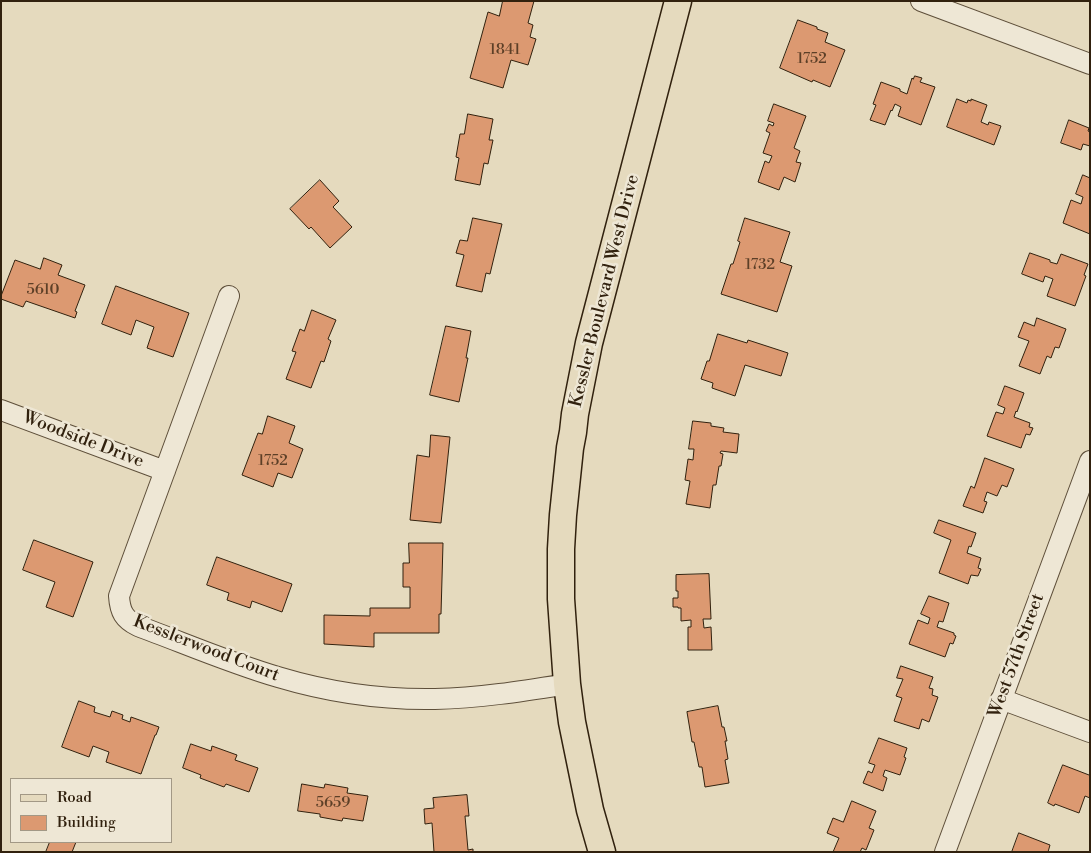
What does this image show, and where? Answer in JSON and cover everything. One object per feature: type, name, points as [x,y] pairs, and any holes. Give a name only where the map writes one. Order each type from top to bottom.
[{"type":"main road","name":"Kessler Boulevard West Drive","points":[[602,852],[590,810],[572,722],[567,684],[561,599],[561,549],[564,503],[574,414],[589,344],[678,1]]},
{"type":"street","points":[[921,1],[1090,64]]},
{"type":"street","name":"Kesslerwood Court","points":[[229,296],[119,596],[119,607],[123,615],[131,623],[277,677],[320,688],[370,696],[423,699],[482,697],[567,684]]},
{"type":"street","name":"Woodside Drive","points":[[1,410],[165,471]]},
{"type":"street","name":"West 57th Street","points":[[945,852],[1090,461]]},
{"type":"street","points":[[1001,700],[1090,732]]},
{"type":"building","points":[[503,1],[534,1],[528,23],[533,25],[530,37],[536,39],[528,65],[511,60],[503,88],[470,78],[488,12],[499,16]]},
{"type":"building","points":[[798,20],[828,33],[825,42],[845,50],[830,87],[813,80],[812,82],[780,68]]},
{"type":"building","points":[[915,76],[922,78],[920,82],[935,87],[921,125],[898,116],[901,107],[895,104],[885,125],[870,120],[876,105],[873,104],[881,82],[900,89],[900,91],[907,94],[912,78]]},
{"type":"building","points":[[957,99],[967,103],[971,99],[987,105],[981,122],[988,125],[989,122],[1001,126],[994,145],[947,127]]},
{"type":"building","points":[[774,104],[806,116],[794,148],[800,151],[796,162],[801,163],[795,182],[784,177],[779,190],[758,182],[765,161],[769,163],[772,156],[763,153],[770,133],[766,131],[769,124],[773,126],[774,123],[768,121]]},
{"type":"building","points":[[468,114],[493,119],[489,140],[493,140],[488,164],[484,163],[480,185],[455,180],[459,158],[456,157],[460,134],[464,134]]},
{"type":"building","points":[[1069,120],[1089,128],[1090,146],[1083,144],[1081,150],[1061,143]]},
{"type":"building","points":[[1083,175],[1090,178],[1090,234],[1063,223],[1071,200],[1081,204],[1083,197],[1076,194]]},
{"type":"building","points":[[320,180],[339,201],[333,207],[352,227],[330,248],[311,227],[309,229],[290,209]]},
{"type":"building","points":[[473,218],[502,224],[490,274],[486,273],[482,292],[456,286],[464,255],[456,253],[460,240],[467,241]]},
{"type":"building","points":[[745,218],[790,232],[780,262],[792,266],[777,312],[721,294],[740,242],[738,241]]},
{"type":"building","points":[[1030,253],[1057,264],[1061,254],[1088,264],[1084,275],[1086,276],[1075,306],[1047,296],[1053,279],[1045,276],[1043,282],[1022,274]]},
{"type":"building","points":[[44,258],[62,265],[58,275],[85,285],[75,311],[77,312],[75,318],[26,301],[23,307],[1,299],[15,260],[40,269]]},
{"type":"building","points":[[116,286],[189,313],[173,357],[147,348],[154,327],[136,320],[131,335],[102,324]]},
{"type":"building","points":[[312,310],[336,320],[328,339],[331,341],[324,362],[321,361],[311,388],[286,379],[296,352],[292,351],[300,329],[304,331]]},
{"type":"building","points":[[1037,318],[1066,329],[1059,348],[1055,347],[1051,358],[1047,356],[1040,374],[1019,366],[1029,341],[1018,337],[1024,322],[1034,326]]},
{"type":"building","points":[[446,326],[471,331],[466,358],[468,358],[459,402],[430,395]]},
{"type":"building","points":[[718,334],[747,343],[748,340],[788,353],[781,376],[745,365],[735,396],[712,388],[713,383],[701,379]]},
{"type":"building","points":[[1005,386],[1024,393],[1014,417],[1030,423],[1029,427],[1033,428],[1030,435],[1026,434],[1021,448],[987,436],[996,412],[1003,414],[1005,408],[998,405]]},
{"type":"building","points":[[268,416],[295,426],[289,443],[303,449],[292,478],[278,473],[273,487],[242,475],[258,433],[262,434]]},
{"type":"building","points":[[693,421],[711,423],[711,426],[724,428],[723,432],[739,434],[737,453],[721,451],[720,453],[723,454],[721,466],[719,466],[716,485],[713,485],[710,508],[686,504],[690,481],[685,480],[688,459],[693,460],[694,449],[689,449]]},
{"type":"building","points":[[431,435],[450,437],[441,523],[410,520],[417,455],[429,457]]},
{"type":"building","points":[[985,458],[1014,469],[1007,487],[1002,485],[997,496],[987,492],[984,501],[987,502],[983,513],[963,506],[971,486],[974,488]]},
{"type":"building","points":[[939,520],[976,533],[967,553],[981,558],[978,568],[981,569],[978,576],[971,575],[968,584],[939,573],[951,540],[934,533]]},
{"type":"building","points":[[34,540],[93,562],[73,617],[46,607],[55,582],[23,570]]},
{"type":"building","points":[[409,543],[443,543],[439,633],[374,633],[374,647],[324,644],[324,615],[370,616],[370,608],[410,608],[410,587],[403,587],[403,563],[409,563]]},
{"type":"building","points":[[217,557],[292,584],[282,612],[252,601],[250,608],[227,600],[229,593],[207,585]]},
{"type":"building","points":[[709,574],[711,619],[703,619],[704,628],[711,627],[712,650],[688,650],[688,627],[691,627],[691,620],[681,621],[681,608],[673,607],[673,598],[678,598],[676,575]]},
{"type":"building","points":[[929,596],[949,603],[943,622],[939,621],[937,627],[954,633],[956,636],[953,644],[950,643],[945,657],[909,644],[918,620],[928,624],[930,618],[921,614]]},
{"type":"building","points":[[901,666],[933,677],[929,688],[933,689],[932,695],[938,697],[929,722],[922,719],[919,729],[894,721],[902,698],[896,696],[903,679],[897,678]]},
{"type":"building","points":[[79,701],[95,707],[94,712],[110,717],[112,711],[123,715],[122,719],[130,722],[131,717],[159,727],[141,774],[106,762],[109,752],[93,746],[89,757],[62,747]]},
{"type":"building","points":[[718,706],[727,741],[725,741],[728,759],[725,760],[729,783],[705,787],[702,767],[699,767],[694,742],[692,742],[687,712]]},
{"type":"building","points":[[879,738],[907,748],[904,757],[906,758],[900,775],[885,770],[883,776],[887,778],[883,791],[863,783],[868,771],[872,773],[875,765],[869,763]]},
{"type":"building","points":[[191,744],[211,751],[212,746],[237,755],[235,760],[258,768],[249,792],[226,784],[224,787],[200,778],[201,775],[183,768]]},
{"type":"building","points":[[1063,765],[1090,774],[1090,798],[1085,796],[1079,813],[1048,803]]},
{"type":"building","points":[[302,784],[324,788],[325,784],[348,788],[347,793],[368,796],[363,821],[343,818],[342,821],[320,817],[320,814],[298,811]]},
{"type":"building","points":[[467,795],[469,816],[465,816],[468,850],[473,849],[473,852],[434,852],[432,823],[425,824],[424,809],[434,808],[433,798]]},
{"type":"building","points":[[852,801],[876,811],[869,828],[874,830],[866,850],[862,848],[860,852],[833,852],[839,838],[827,833],[833,818],[843,822]]},
{"type":"building","points":[[1019,833],[1050,845],[1048,852],[1012,852]]},
{"type":"building","points":[[50,843],[76,843],[72,852],[46,852]]}]
